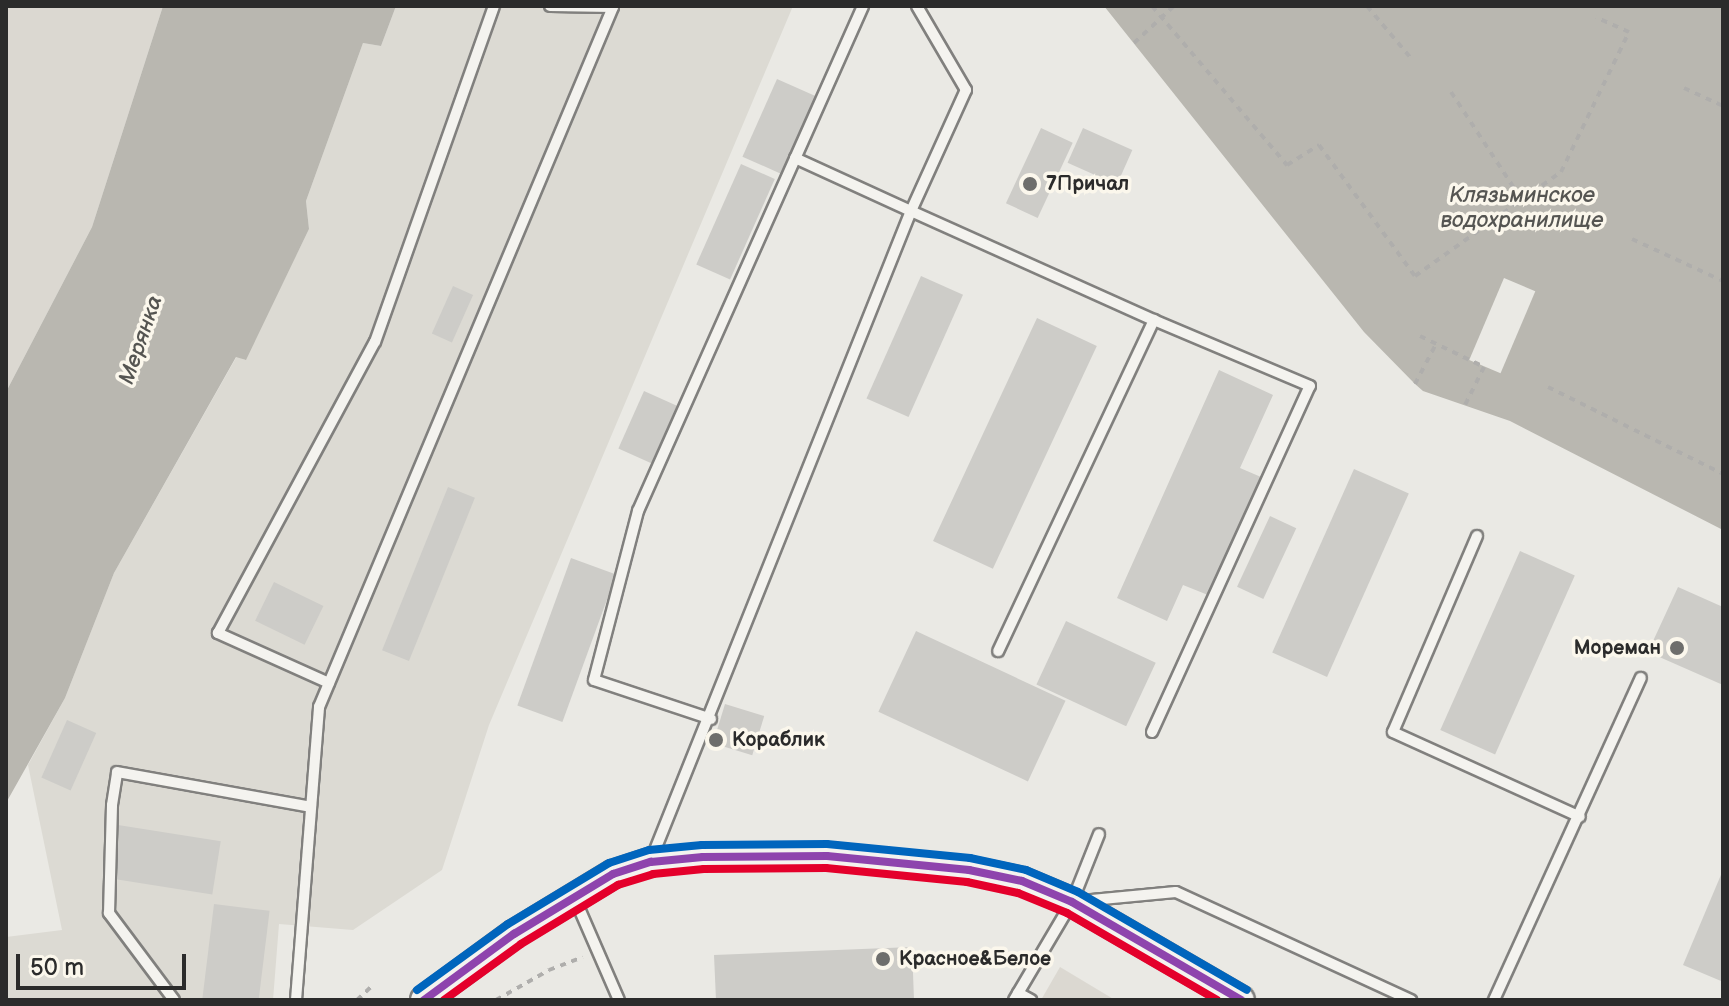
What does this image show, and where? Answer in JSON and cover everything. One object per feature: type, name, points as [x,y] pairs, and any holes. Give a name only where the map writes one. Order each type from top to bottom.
[{"type":"street","points":[[424,1000],[573,895],[613,874],[651,862],[703,857],[827,856],[969,870],[1022,881],[1072,902],[1241,1000]]},
{"type":"lane","points":[[329,683],[218,633],[375,342],[494,6]]},
{"type":"lane","points":[[296,1000],[319,707],[613,7],[550,6]]},
{"type":"lane","points":[[711,719],[594,680],[638,511],[863,6]]},
{"type":"lane","points":[[651,862],[711,719],[911,211],[966,90],[917,6]]},
{"type":"lane","points":[[795,158],[1154,320],[1310,386],[1152,732]]},
{"type":"lane","points":[[998,651],[1154,320]]},
{"type":"lane","points":[[1477,536],[1393,732],[1580,817]]},
{"type":"lane","points":[[1494,1000],[1641,678]]},
{"type":"lane","points":[[174,1000],[109,913],[112,805],[117,772],[311,807]]},
{"type":"lane","points":[[1031,1000],[1016,996],[1072,902],[1099,834]]},
{"type":"lane","points":[[1072,902],[1176,892],[1411,1000]]},
{"type":"lane","points":[[573,895],[619,1000]]},
{"type":"path","points":[[1152,6],[1287,165],[1319,145],[1415,276],[1561,172],[1629,32],[1596,17]]},
{"type":"path","points":[[1134,43],[1174,6]]},
{"type":"path","points":[[1367,6],[1410,57]]},
{"type":"path","points":[[1684,88],[1723,106]]},
{"type":"path","points":[[1451,92],[1522,200]]},
{"type":"path","points":[[1632,239],[1723,281]]},
{"type":"path","points":[[1420,336],[1484,367],[1465,405]]},
{"type":"path","points":[[1415,384],[1436,344]]},
{"type":"path","points":[[1548,387],[1723,474]]},
{"type":"path","points":[[496,1000],[549,970],[585,957]]},
{"type":"path","points":[[357,1000],[371,987]]},
{"type":"shaded area","points":[[6,6],[163,6],[92,227],[6,392]]},
{"type":"shaded area","points":[[396,6],[793,6],[489,725],[442,870],[353,930],[279,924],[273,1000],[6,1000],[6,937],[62,930],[28,765],[65,698],[114,573],[237,356],[245,360],[309,229],[306,201],[363,43],[381,46]]},
{"type":"shaded area","points":[[1060,967],[1115,1000],[1041,1000]]},
{"type":"water","name":"Мерянка","points":[[163,6],[396,6],[381,46],[363,43],[306,201],[309,229],[246,360],[236,357],[114,573],[65,698],[6,803],[6,392],[92,227]]},
{"type":"water","name":"Клязьминское водохранилище","points":[[1104,6],[1723,6],[1723,530],[1510,421],[1423,391],[1364,332]]},
{"type":"pier","points":[[1504,278],[1535,291],[1501,373],[1469,360]]},
{"type":"building","points":[[777,79],[815,96],[781,174],[742,157]]},
{"type":"building","points":[[1041,128],[1073,143],[1038,218],[1006,203]]},
{"type":"building","points":[[1083,128],[1132,150],[1117,185],[1068,163]]},
{"type":"building","points":[[741,164],[775,179],[730,280],[696,264]]},
{"type":"building","points":[[921,276],[963,295],[909,417],[866,398]]},
{"type":"building","points":[[453,286],[473,295],[452,342],[432,334]]},
{"type":"building","points":[[1037,318],[1097,346],[993,569],[933,541]]},
{"type":"building","points":[[1219,370],[1273,395],[1240,468],[1261,477],[1208,595],[1183,585],[1167,621],[1117,598]]},
{"type":"building","points":[[644,391],[677,406],[651,463],[618,449]]},
{"type":"building","points":[[1354,469],[1409,493],[1327,677],[1272,653]]},
{"type":"building","points":[[448,487],[475,498],[409,661],[382,650]]},
{"type":"building","points":[[1270,516],[1296,528],[1263,599],[1237,587]]},
{"type":"building","points":[[1520,551],[1575,575],[1495,754],[1440,730]]},
{"type":"building","points":[[571,558],[616,574],[562,722],[517,706]]},
{"type":"building","points":[[274,582],[323,606],[305,645],[255,621]]},
{"type":"building","points":[[1678,587],[1723,607],[1723,685],[1648,652]]},
{"type":"building","points":[[1066,621],[1156,663],[1126,726],[1036,684]]},
{"type":"building","points":[[916,631],[1066,701],[1028,781],[878,712]]},
{"type":"building","points":[[725,704],[764,716],[752,755],[713,743]]},
{"type":"building","points":[[67,720],[96,733],[71,791],[41,778]]},
{"type":"building","points":[[118,825],[221,841],[212,895],[110,878]]},
{"type":"building","points":[[1723,870],[1723,976],[1721,981],[1683,965]]},
{"type":"building","points":[[214,904],[270,911],[259,1000],[202,1000]]},
{"type":"building","points":[[912,947],[914,1000],[716,1000],[714,955]]},
{"type":"transit line","points":[[417,990],[508,924],[609,863],[649,850],[702,845],[827,844],[970,858],[1026,870],[1078,892],[1247,990]]},
{"type":"transit line","points":[[424,1000],[514,934],[613,874],[651,862],[703,857],[827,856],[969,870],[1022,881],[1072,902],[1241,1000]]},
{"type":"transit line","points":[[444,1000],[521,944],[618,885],[653,874],[704,869],[826,868],[967,882],[1018,893],[1067,913],[1217,1000]]},
{"type":"place","name":"7Причал","points":[[1030,184]]},
{"type":"place","name":"Мореман","points":[[1677,648]]},
{"type":"place","name":"Кораблик","points":[[716,740]]},
{"type":"place","name":"Красное&Белое","points":[[883,959]]}]
